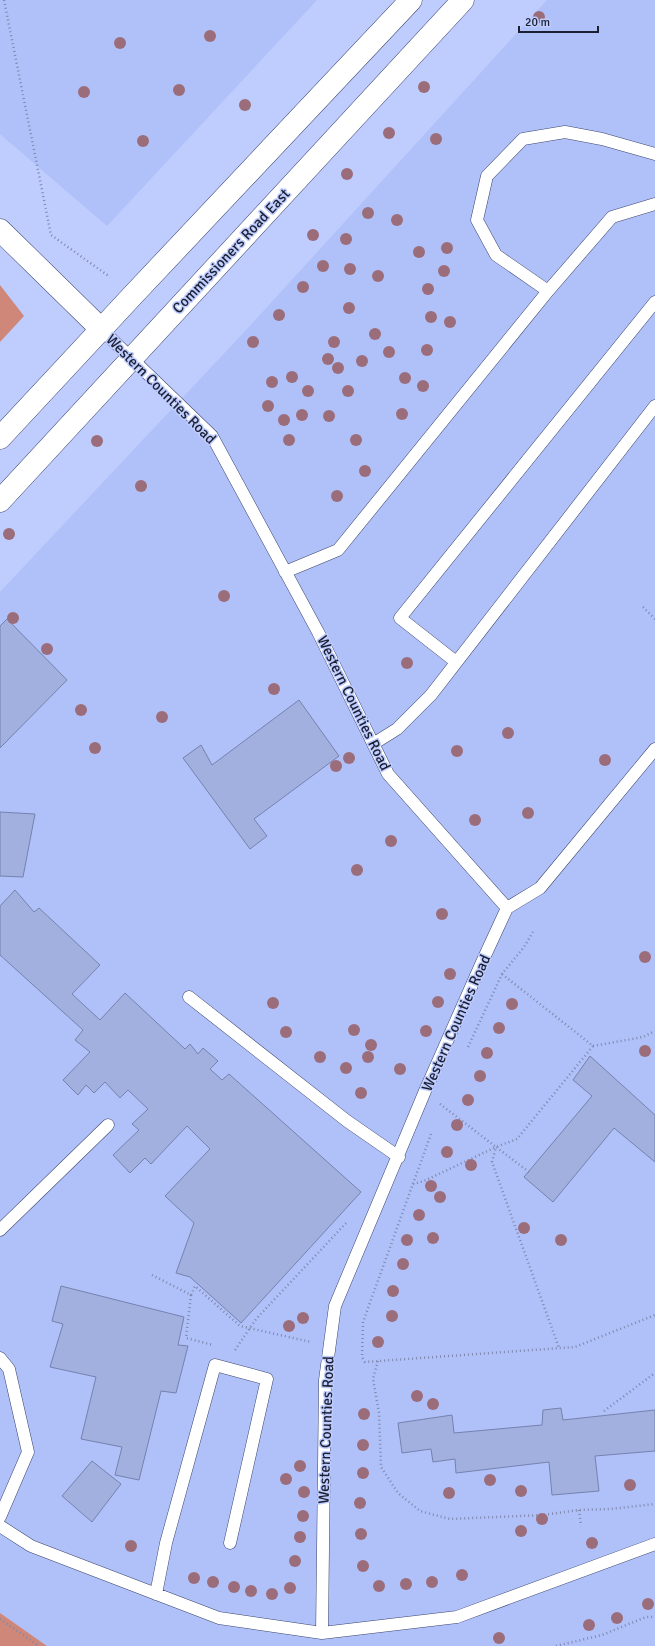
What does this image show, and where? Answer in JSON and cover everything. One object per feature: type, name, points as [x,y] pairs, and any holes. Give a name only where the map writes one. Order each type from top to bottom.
[{"type":"main road","points":[[0,438],[411,0]]},
{"type":"main road","name":"Commissioners Road East","points":[[0,502],[463,0]]},
{"type":"main road","name":"Western Counties Road","points":[[0,230],[101,329]]},
{"type":"lane","points":[[548,291],[496,255],[477,220],[487,176],[523,139],[565,132],[602,139],[655,154]]},
{"type":"lane","points":[[286,572],[338,550],[548,291],[612,217],[655,204]]},
{"type":"lane","points":[[456,662],[400,618],[655,302]]},
{"type":"lane","name":"Western Counties Road","points":[[101,329],[133,358],[212,436],[318,632],[388,774],[507,908],[425,1091],[399,1157],[335,1306],[325,1380],[322,1633]]},
{"type":"lane","points":[[373,744],[402,724],[431,694],[655,406]]},
{"type":"lane","points":[[507,908],[540,888],[655,749]]},
{"type":"lane","points":[[190,997],[347,1121],[399,1157]]},
{"type":"lane","points":[[0,1230],[108,1125]]},
{"type":"lane","points":[[0,1358],[9,1369],[28,1452],[0,1517]]},
{"type":"lane","points":[[156,1594],[166,1543],[215,1365],[267,1379],[230,1543]]},
{"type":"lane","points":[[0,1526],[31,1546],[219,1618],[322,1633],[457,1617],[655,1544]]},
{"type":"path","points":[[4,0],[51,235],[110,278]]},
{"type":"path","points":[[643,607],[655,619]]},
{"type":"path","points":[[467,1050],[502,974],[524,947],[533,932]]},
{"type":"path","points":[[483,960],[593,1046]]},
{"type":"path","points":[[412,1184],[424,1181],[496,1147],[517,1139],[593,1046],[643,1037],[655,1031]]},
{"type":"path","points":[[425,1091],[441,1105],[529,1172]]},
{"type":"path","points":[[439,1112],[444,1098]]},
{"type":"path","points":[[433,1126],[363,1322],[362,1356],[365,1362],[575,1347],[655,1315]]},
{"type":"path","points":[[496,1147],[492,1162],[559,1348]]},
{"type":"path","points":[[228,1348],[236,1350],[256,1319],[351,1218]]},
{"type":"path","points":[[152,1275],[191,1295]]},
{"type":"path","points":[[214,1345],[186,1338],[191,1295],[195,1286],[240,1326],[330,1345]]},
{"type":"path","points":[[378,1361],[373,1379],[379,1413],[381,1467],[398,1493],[420,1511],[450,1518],[543,1515],[579,1510],[611,1509],[655,1504]]},
{"type":"path","points":[[604,1411],[655,1373]]},
{"type":"path","points":[[579,1510],[581,1526]]},
{"type":"path","points":[[556,1646],[602,1635],[646,1617],[655,1617]]},
{"type":"path","points":[[0,1619],[39,1646]]},
{"type":"shaded area","points":[[0,0],[317,0],[107,226],[0,134]]},
{"type":"shaded area","points":[[547,0],[655,0],[655,1646],[47,1646],[0,1613],[0,592],[248,328]]},
{"type":"shaded area","points":[[0,285],[24,316],[0,342]]},
{"type":"shaded area","points":[[0,1613],[47,1646],[0,1646]]},
{"type":"building","points":[[7,619],[67,680],[0,748],[0,626]]},
{"type":"building","points":[[299,700],[339,756],[254,819],[267,836],[250,849],[183,758],[201,745],[212,765]]},
{"type":"building","points":[[0,812],[35,814],[23,877],[0,876]]},
{"type":"building","points":[[15,890],[34,912],[39,908],[100,965],[72,994],[100,1020],[125,993],[185,1049],[190,1044],[198,1054],[203,1048],[218,1061],[210,1069],[222,1080],[229,1074],[361,1192],[241,1323],[190,1277],[176,1273],[194,1223],[165,1196],[210,1149],[187,1126],[151,1164],[145,1158],[130,1173],[113,1155],[139,1130],[132,1124],[148,1109],[128,1090],[120,1098],[105,1082],[94,1093],[86,1085],[78,1095],[63,1080],[90,1052],[75,1040],[83,1030],[0,955],[0,906]]},
{"type":"building","points":[[590,1056],[655,1115],[655,1162],[614,1128],[553,1202],[524,1177],[592,1096],[573,1080]]},
{"type":"building","points":[[61,1286],[184,1317],[178,1345],[188,1346],[176,1393],[161,1391],[139,1480],[115,1475],[122,1447],[81,1439],[96,1377],[50,1367],[63,1324],[52,1321]]},
{"type":"building","points":[[561,1408],[563,1420],[655,1410],[655,1451],[595,1456],[599,1491],[552,1495],[549,1462],[456,1473],[455,1459],[433,1462],[431,1449],[402,1453],[398,1423],[452,1415],[454,1433],[542,1425],[543,1410]]},
{"type":"building","points":[[92,1461],[121,1484],[92,1522],[62,1496]]}]
